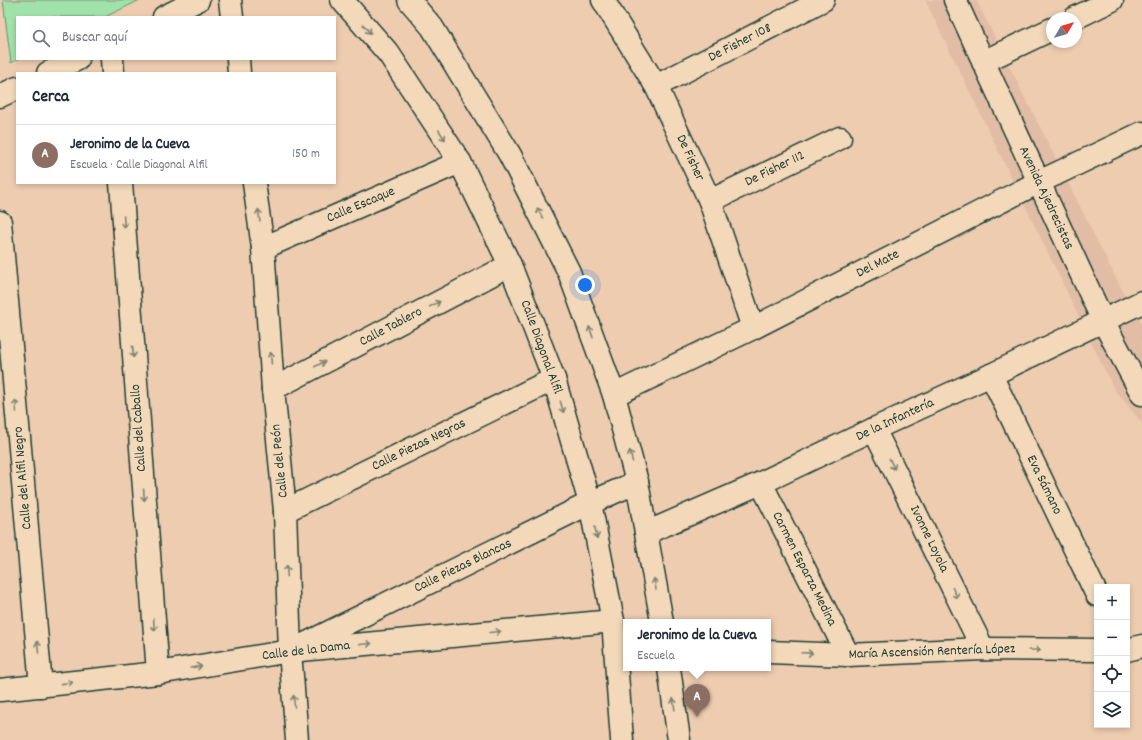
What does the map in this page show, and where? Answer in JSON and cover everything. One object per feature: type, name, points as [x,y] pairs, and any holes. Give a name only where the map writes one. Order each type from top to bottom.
[{"type":"street","points":[[166,16],[198,0]]},
{"type":"street","points":[[230,0],[232,16]]},
{"type":"street","name":"Calle Diagonal Alfil","points":[[342,0],[389,54],[460,162],[510,265],[554,379],[590,503],[613,621],[622,740]]},
{"type":"street","points":[[409,0],[432,27],[510,155],[569,272],[614,395],[638,482],[661,619]]},
{"type":"street","name":"De Fisher","points":[[603,0],[656,86],[710,201],[752,328]]},
{"type":"street","name":"De Fisher 108","points":[[656,86],[823,0]]},
{"type":"street","name":"Avenida Ajedrecistas","points":[[955,0],[1103,321],[1142,394]]},
{"type":"street","points":[[1082,15],[1112,0]]},
{"type":"street","points":[[983,62],[1046,32]]},
{"type":"street","points":[[50,72],[76,60]]},
{"type":"street","points":[[112,60],[113,72]]},
{"type":"street","points":[[238,60],[239,72]]},
{"type":"street","points":[[0,96],[16,88]]},
{"type":"street","name":"Del Mate","points":[[614,395],[752,328],[1039,182],[1142,133]]},
{"type":"street","name":"De Fisher 112","points":[[710,201],[840,138]]},
{"type":"street","name":"Calle Escaque","points":[[263,248],[460,162]]},
{"type":"street","name":"Calle del Caballo","points":[[121,184],[158,673]]},
{"type":"street","name":"Calle del Peón","points":[[254,184],[263,248],[273,389],[285,511],[290,652],[298,740]]},
{"type":"street","name":"Calle del Alfil Negro","points":[[0,222],[41,686]]},
{"type":"street","name":"Calle Tablero","points":[[273,389],[510,265]]},
{"type":"street","name":"De la Infantería","points":[[646,534],[761,483],[1142,302]]},
{"type":"street","name":"Eva Sámano","points":[[991,375],[1094,589]]},
{"type":"street","name":"Calle Piezas Negras","points":[[285,511],[554,379]]},
{"type":"street","name":"Ivonne Loyola","points":[[874,429],[983,649]]},
{"type":"street","name":"Calle Piezas Blancas","points":[[290,652],[590,503],[638,482]]},
{"type":"street","name":"Carmen Esparza Medina","points":[[761,483],[848,655]]},
{"type":"street","name":"Calle de la Dama","points":[[0,690],[158,673],[290,652],[613,621]]},
{"type":"street","points":[[1130,649],[1142,646]]},
{"type":"street","name":"María Ascensión Rentería López","points":[[771,652],[848,655],[983,649],[1094,650]]},
{"type":"street","points":[[669,671],[680,740]]},
{"type":"shaded area","points":[[925,0],[976,0],[1122,290],[1142,325],[1142,423],[1114,389]]},
{"type":"green space","points":[[3,0],[140,0],[107,16],[16,16],[17,60],[11,63]]},
{"type":"place","name":"Jeronimo de la Cueva","points":[[697,717]]}]
